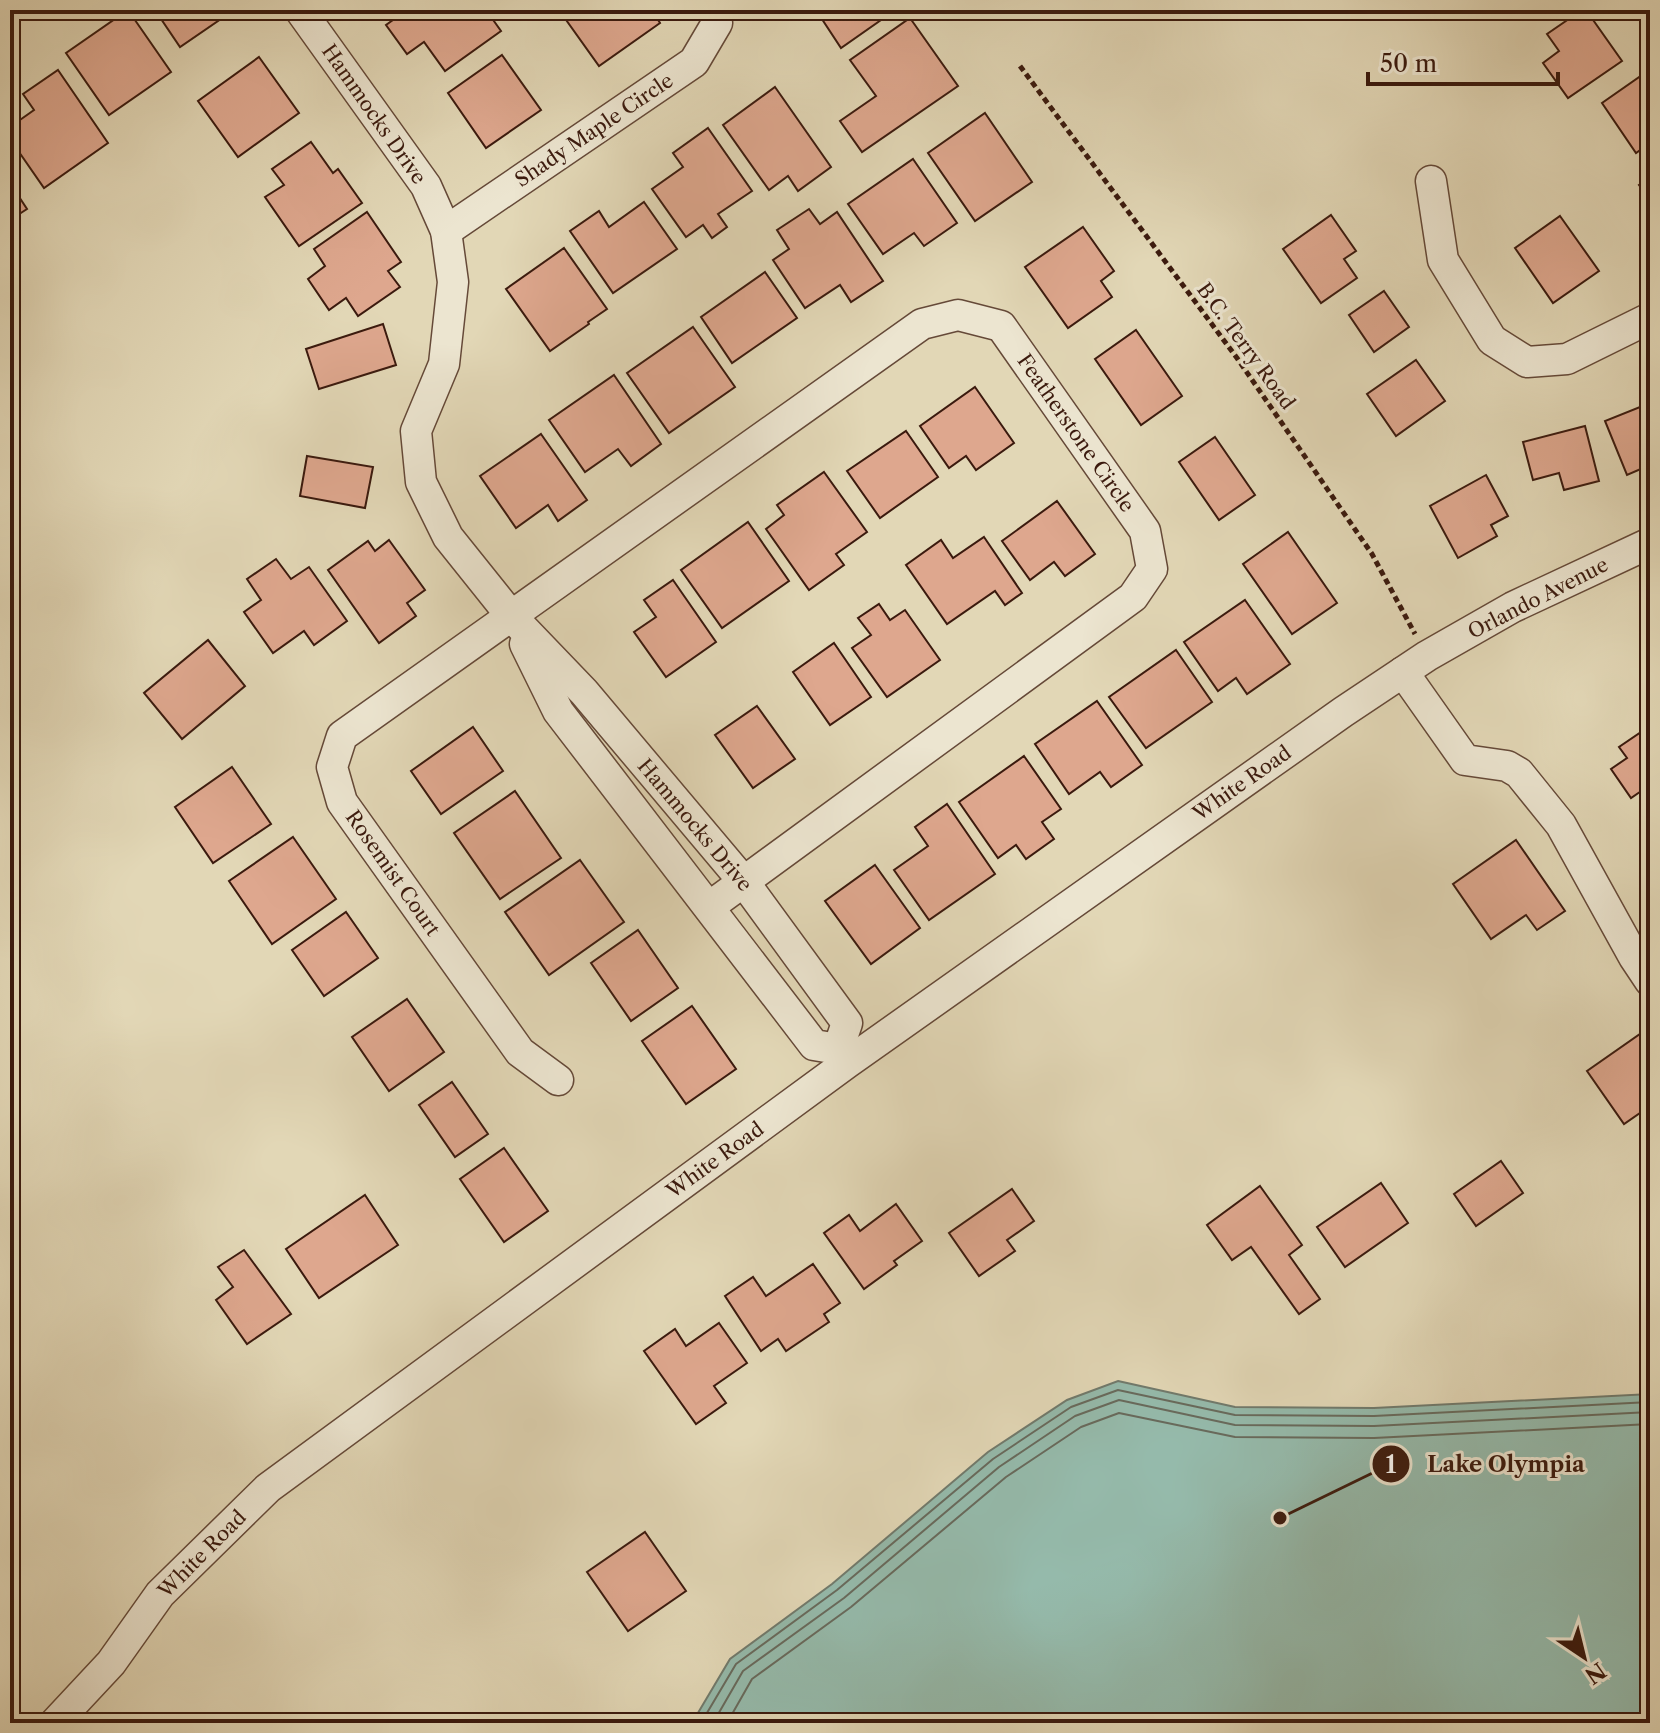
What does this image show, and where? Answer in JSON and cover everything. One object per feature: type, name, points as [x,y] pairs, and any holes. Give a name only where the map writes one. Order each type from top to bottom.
[{"type":"street","name":"Hammocks Drive","points":[[300,10],[426,186],[446,231],[453,282],[444,364],[416,431],[421,482],[448,537],[512,617],[584,692],[744,882],[847,1023],[842,1056],[814,1045],[558,711],[512,617]]},
{"type":"street","name":"Shady Maple Circle","points":[[446,231],[694,62],[717,23],[714,10]]},
{"type":"street","points":[[1431,181],[1443,260],[1492,340],[1527,362],[1567,359],[1650,318]]},
{"type":"street","name":"Featherstone Circle","points":[[512,617],[922,324],[958,315],[1001,326],[1145,531],[1152,569],[1133,597],[709,907]]},
{"type":"street","name":"Orlando Avenue","points":[[1415,664],[1513,607],[1650,543]]},
{"type":"street","name":"Rosemist Court","points":[[512,617],[342,736],[332,767],[342,802],[520,1052],[558,1080]]},
{"type":"street","points":[[1415,664],[1465,760],[1507,766],[1519,773],[1561,825],[1650,981]]},
{"type":"street","name":"White Road","points":[[55,1723],[111,1663],[160,1594],[268,1488],[842,1056],[1415,664]]},
{"type":"path","name":"B.C. Terry Road","points":[[1020,66],[1237,358],[1372,554],[1415,664]]},
{"type":"water","points":[[1118,1381],[1235,1407],[1374,1408],[1650,1394],[1650,1723],[692,1723],[730,1659],[832,1584],[988,1452],[1067,1400]]},
{"type":"building","points":[[128,10],[171,72],[109,115],[66,53]]},
{"type":"building","points":[[155,10],[234,10],[180,47]]},
{"type":"building","points":[[407,10],[486,10],[501,31],[445,71],[424,42],[407,54],[386,25]]},
{"type":"building","points":[[559,10],[652,10],[660,23],[599,66]]},
{"type":"building","points":[[816,10],[889,10],[891,13],[841,48]]},
{"type":"building","points":[[1586,10],[1622,61],[1568,98],[1543,63],[1559,51],[1547,34]]},
{"type":"building","points":[[910,18],[958,86],[862,152],[840,121],[876,96],[850,60]]},
{"type":"building","points":[[502,55],[541,110],[486,148],[448,93]]},
{"type":"building","points":[[259,57],[299,113],[238,157],[198,101]]},
{"type":"building","points":[[58,70],[108,143],[44,188],[10,139],[10,127],[34,110],[23,94]]},
{"type":"building","points":[[1645,73],[1650,81],[1650,143],[1636,153],[1602,103]]},
{"type":"building","points":[[775,87],[831,167],[798,191],[788,176],[769,190],[723,125]]},
{"type":"building","points":[[985,113],[1032,182],[975,221],[928,153]]},
{"type":"building","points":[[708,128],[752,191],[718,214],[727,227],[712,238],[703,225],[686,237],[652,189],[683,167],[673,153]]},
{"type":"building","points":[[311,142],[333,173],[338,169],[362,203],[299,246],[265,197],[284,185],[272,169]]},
{"type":"building","points":[[913,159],[957,223],[924,246],[914,233],[883,254],[848,204]]},
{"type":"building","points":[[1650,177],[1650,200],[1639,185]]},
{"type":"building","points":[[10,183],[27,209],[10,220]]},
{"type":"building","points":[[644,202],[677,249],[613,293],[570,231],[599,211],[609,227]]},
{"type":"building","points":[[809,209],[820,224],[837,212],[883,281],[851,302],[840,285],[805,308],[773,260],[789,249],[777,230]]},
{"type":"building","points":[[367,212],[401,262],[388,271],[400,287],[358,316],[346,298],[329,310],[308,279],[325,266],[314,249]]},
{"type":"building","points":[[1331,215],[1356,251],[1344,259],[1357,278],[1321,303],[1283,249]]},
{"type":"building","points":[[1560,216],[1599,271],[1553,303],[1515,248]]},
{"type":"building","points":[[1083,227],[1114,271],[1101,281],[1112,297],[1068,328],[1025,267]]},
{"type":"building","points":[[564,248],[607,309],[550,351],[506,289]]},
{"type":"building","points":[[765,272],[797,318],[732,363],[701,317]]},
{"type":"building","points":[[1384,291],[1409,327],[1374,352],[1349,315]]},
{"type":"building","points":[[383,324],[396,365],[319,389],[306,349]]},
{"type":"building","points":[[693,327],[735,387],[669,433],[627,373]]},
{"type":"building","points":[[1136,330],[1182,396],[1141,425],[1095,359]]},
{"type":"building","points":[[1416,360],[1445,401],[1396,436],[1367,394]]},
{"type":"building","points":[[614,375],[661,444],[631,466],[618,449],[585,472],[549,420]]},
{"type":"building","points":[[975,387],[1014,443],[976,470],[966,456],[949,468],[920,426]]},
{"type":"building","points":[[1650,403],[1650,465],[1627,475],[1605,421]]},
{"type":"building","points":[[1585,426],[1599,481],[1564,490],[1559,473],[1533,480],[1523,442]]},
{"type":"building","points":[[906,431],[938,477],[880,518],[847,471]]},
{"type":"building","points":[[541,434],[587,500],[558,521],[548,505],[516,528],[480,476]]},
{"type":"building","points":[[1215,437],[1255,495],[1219,520],[1179,462]]},
{"type":"building","points":[[307,456],[373,467],[365,508],[300,496]]},
{"type":"building","points":[[824,472],[867,532],[836,554],[844,565],[809,590],[766,529],[784,515],[777,505]]},
{"type":"building","points":[[1486,475],[1508,516],[1491,525],[1497,536],[1458,558],[1430,506]]},
{"type":"building","points":[[1057,501],[1095,554],[1065,576],[1054,562],[1030,580],[1002,541]]},
{"type":"building","points":[[748,522],[789,581],[722,628],[681,570]]},
{"type":"building","points":[[1288,532],[1337,603],[1292,634],[1243,564]]},
{"type":"building","points":[[984,537],[1022,593],[1005,605],[995,591],[947,624],[906,565],[941,540],[953,558]]},
{"type":"building","points":[[389,540],[425,590],[407,603],[416,616],[379,643],[328,570],[368,541],[375,551]]},
{"type":"building","points":[[276,559],[291,579],[309,567],[347,621],[314,645],[304,631],[273,653],[244,612],[261,600],[247,579]]},
{"type":"building","points":[[673,580],[716,642],[666,677],[634,632],[656,617],[644,600]]},
{"type":"building","points":[[1245,600],[1290,664],[1247,694],[1236,678],[1218,691],[1184,642]]},
{"type":"building","points":[[879,604],[890,620],[905,610],[940,660],[887,697],[852,648],[871,635],[858,618]]},
{"type":"building","points":[[208,640],[245,686],[182,739],[144,693]]},
{"type":"building","points":[[834,643],[871,697],[830,725],[793,672]]},
{"type":"building","points":[[1176,650],[1212,702],[1146,748],[1109,697]]},
{"type":"building","points":[[1097,701],[1142,765],[1111,787],[1100,772],[1069,794],[1035,744]]},
{"type":"building","points":[[757,706],[795,759],[753,788],[715,735]]},
{"type":"building","points":[[1650,726],[1650,791],[1647,787],[1631,798],[1611,769],[1627,758],[1619,747]]},
{"type":"building","points":[[473,727],[503,771],[441,814],[411,771]]},
{"type":"building","points":[[1024,756],[1061,809],[1042,822],[1054,839],[1026,859],[1016,845],[998,858],[959,802]]},
{"type":"building","points":[[232,767],[271,824],[213,863],[175,807]]},
{"type":"building","points":[[515,791],[561,858],[500,899],[454,833]]},
{"type":"building","points":[[947,804],[995,874],[929,920],[894,870],[928,846],[915,827]]},
{"type":"building","points":[[293,837],[336,899],[272,944],[229,881]]},
{"type":"building","points":[[1516,840],[1565,911],[1537,930],[1526,915],[1491,939],[1453,884]]},
{"type":"building","points":[[580,860],[624,922],[549,975],[505,912]]},
{"type":"building","points":[[875,865],[920,928],[871,964],[825,901]]},
{"type":"building","points":[[346,912],[378,958],[324,996],[292,950]]},
{"type":"building","points":[[638,930],[678,988],[631,1021],[591,963]]},
{"type":"building","points":[[407,999],[444,1052],[389,1091],[352,1037]]},
{"type":"building","points":[[692,1006],[736,1069],[686,1104],[642,1041]]},
{"type":"building","points":[[1650,1027],[1650,1106],[1624,1124],[1587,1071]]},
{"type":"building","points":[[452,1082],[488,1134],[455,1157],[419,1105]]},
{"type":"building","points":[[504,1148],[548,1211],[504,1242],[460,1179]]},
{"type":"building","points":[[1501,1161],[1523,1193],[1476,1226],[1454,1194]]},
{"type":"building","points":[[1381,1183],[1408,1223],[1345,1267],[1317,1227]]},
{"type":"building","points":[[1260,1186],[1302,1245],[1289,1255],[1320,1299],[1299,1314],[1251,1247],[1232,1260],[1207,1225]]},
{"type":"building","points":[[1012,1189],[1034,1221],[1007,1240],[1015,1251],[979,1276],[949,1233]]},
{"type":"building","points":[[365,1195],[398,1245],[319,1298],[286,1249]]},
{"type":"building","points":[[896,1204],[922,1241],[894,1261],[897,1265],[864,1289],[824,1233],[849,1215],[860,1231]]},
{"type":"building","points":[[244,1250],[291,1314],[247,1344],[216,1300],[233,1287],[218,1267]]},
{"type":"building","points":[[813,1264],[840,1303],[824,1314],[829,1322],[786,1351],[778,1339],[761,1351],[725,1296],[753,1277],[766,1296]]},
{"type":"building","points":[[719,1323],[747,1363],[714,1386],[726,1403],[696,1424],[644,1351],[675,1329],[686,1346]]},
{"type":"building","points":[[645,1532],[686,1591],[628,1631],[587,1572]]},
{"type":"place","name":"Lake Olympia","points":[[1280,1518]]}]
